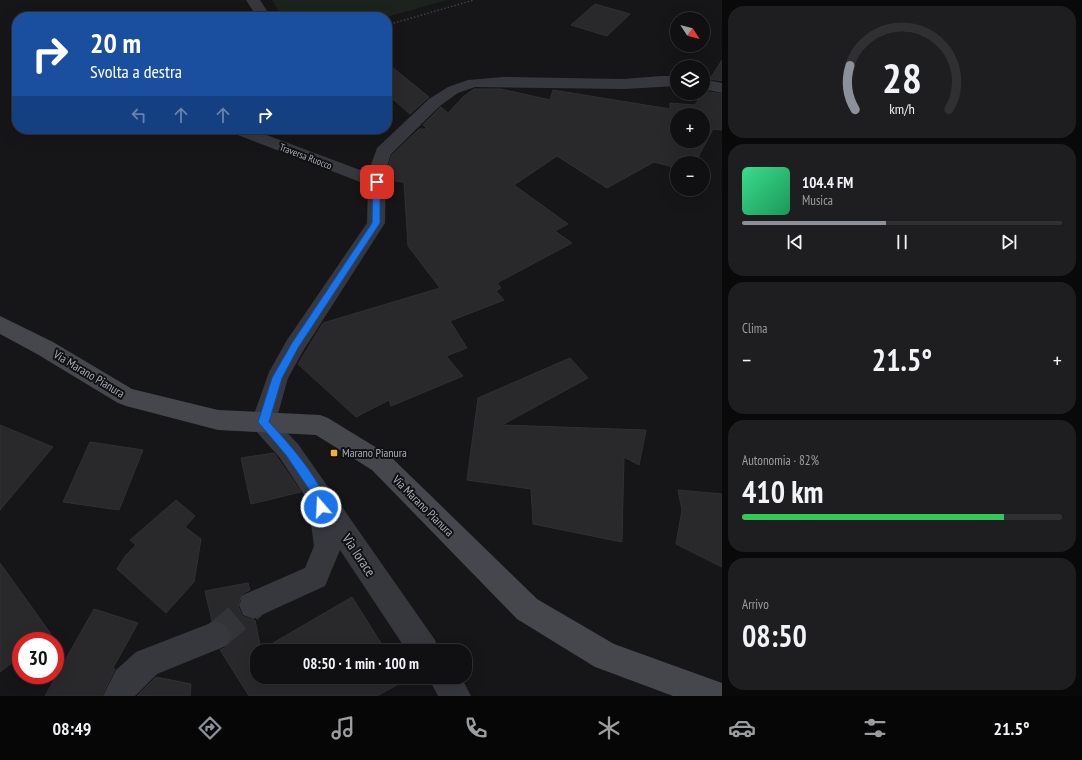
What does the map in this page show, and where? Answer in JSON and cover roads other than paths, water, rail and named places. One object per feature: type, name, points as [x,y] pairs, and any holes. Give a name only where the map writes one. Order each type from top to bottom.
[{"type":"street","points":[[253,0],[260,12]]},
{"type":"street","points":[[263,422],[277,378],[295,346],[376,223],[377,169],[383,152],[435,102],[454,90],[473,83],[624,84],[670,82]]},
{"type":"street","points":[[710,85],[722,88]]},
{"type":"street","name":"Traversa Ruocco","points":[[249,134],[377,182]]},
{"type":"street","name":"Via Marano Pianura","points":[[0,324],[45,348],[126,397],[218,420],[320,425],[381,463],[527,609],[606,656],[715,696]]},
{"type":"street","name":"Via Iorace","points":[[263,422],[289,452],[419,644]]},
{"type":"street","points":[[253,604],[284,592],[315,577],[328,546],[318,494]]},
{"type":"street","points":[[118,696],[127,681],[147,663],[216,636]]},
{"type":"street","points":[[448,684],[456,696]]},
{"type":"tunnel","points":[[216,636],[253,605]]},
{"type":"place","name":"Marano Pianura","points":[[334,453]]}]
